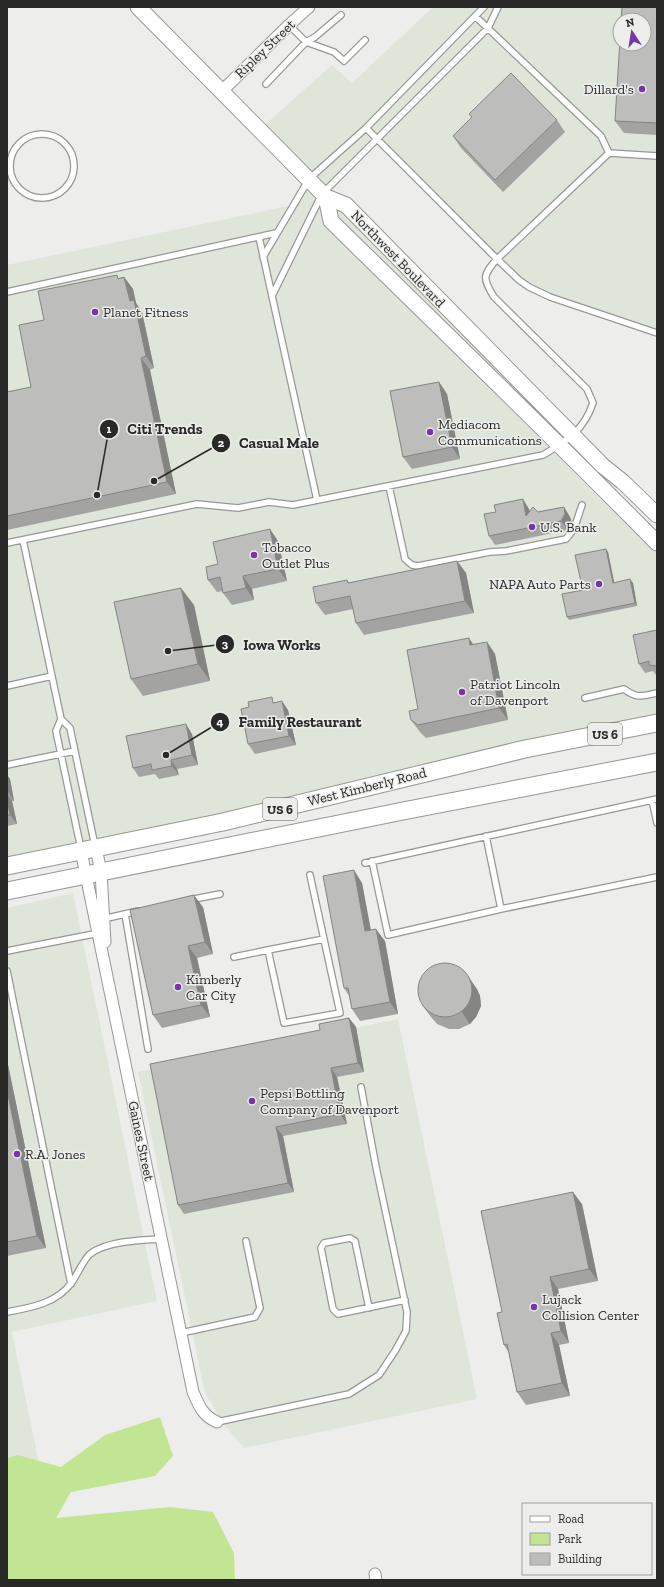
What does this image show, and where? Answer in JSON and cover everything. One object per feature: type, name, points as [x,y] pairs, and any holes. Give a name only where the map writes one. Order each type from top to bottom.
[{"type":"main road","name":"Northwest Boulevard","points":[[138,7],[155,26],[309,179],[324,196],[346,205],[566,440],[657,543]]},
{"type":"main road","points":[[324,196],[331,221],[452,340],[566,440]]},
{"type":"main road","name":"Northwest Boulevard","points":[[566,440],[623,482],[657,515]]},
{"type":"main road","name":"West Kimberly Road","points":[[7,866],[223,822],[525,749],[657,723]]},
{"type":"main road","name":"West Kimberly Road","points":[[7,891],[410,809],[657,762]]},
{"type":"street","name":"Ripley Street","points":[[222,91],[309,7]]},
{"type":"street","points":[[89,849],[94,873],[100,920]]},
{"type":"street","name":"Gaines Street","points":[[89,849],[94,873],[105,966],[193,1392],[198,1405],[208,1419],[217,1422]]},
{"type":"lane","points":[[263,257],[309,179],[366,128],[484,7]]},
{"type":"lane","points":[[272,296],[324,196],[488,28],[498,7]]},
{"type":"lane","points":[[266,84],[306,42],[315,37],[341,15]]},
{"type":"lane","points":[[475,16],[601,136],[609,153]]},
{"type":"lane","points":[[289,25],[306,42],[334,52],[344,61],[365,40]]},
{"type":"lane","points":[[366,128],[519,280],[538,292],[657,333]]},
{"type":"lane","points":[[35,134],[51,135],[64,142],[70,150],[74,161],[74,172],[70,182],[63,191],[48,197],[42,198],[31,196],[22,191],[14,183],[9,173],[10,162],[15,148],[26,138],[35,134]]},
{"type":"lane","points":[[7,543],[196,504],[238,508],[269,502],[293,505],[530,459],[543,455],[566,440],[588,416],[593,403],[587,389],[494,297],[485,284],[486,271],[609,153],[657,156]]},
{"type":"lane","points":[[7,292],[276,233]]},
{"type":"lane","points":[[258,237],[317,500]]},
{"type":"lane","points":[[389,486],[405,559],[412,565],[418,566],[566,539],[574,529],[582,505]]},
{"type":"lane","points":[[23,540],[61,719],[70,728],[75,751],[89,849]]},
{"type":"lane","points":[[7,686],[52,676]]},
{"type":"lane","points":[[585,698],[624,689],[634,696],[639,697],[657,693]]},
{"type":"lane","points":[[61,719],[56,731],[61,754],[89,849]]},
{"type":"lane","points":[[7,765],[75,751]]},
{"type":"lane","points":[[365,863],[654,800],[657,823]]},
{"type":"lane","points":[[486,836],[501,910]]},
{"type":"lane","points":[[372,861],[388,935],[657,877]]},
{"type":"lane","points":[[268,950],[284,1023],[340,1013],[310,874]]},
{"type":"lane","points":[[184,902],[220,894]]},
{"type":"lane","points":[[100,920],[147,910]]},
{"type":"lane","points":[[125,914],[148,1049]]},
{"type":"lane","points":[[7,951],[102,932]]},
{"type":"lane","points":[[234,957],[324,938]]},
{"type":"lane","points":[[7,971],[71,1284]]},
{"type":"lane","points":[[217,1422],[349,1394],[379,1375],[406,1331],[407,1312],[405,1300],[361,1087]]},
{"type":"lane","points":[[369,1308],[355,1241],[350,1238],[324,1243],[321,1248],[333,1309],[338,1314],[369,1308],[405,1300]]},
{"type":"lane","points":[[7,1312],[32,1307],[62,1294],[71,1284],[90,1254],[104,1248],[129,1241],[161,1239]]},
{"type":"lane","points":[[181,1333],[255,1317],[260,1308],[246,1241]]},
{"type":"shaded area","points":[[433,7],[657,7],[657,333],[550,297],[497,259],[378,140],[323,194],[476,344],[569,440],[599,485],[657,543],[657,723],[7,866],[7,265],[293,205],[309,179],[260,129],[332,65],[352,83]]},
{"type":"shaded area","points":[[73,893],[157,1301],[12,1332],[40,1468],[7,1474],[7,908]]},
{"type":"shaded area","points":[[398,1019],[477,1399],[244,1448],[225,1426],[205,1393],[138,1072]]},
{"type":"green space","points":[[160,1417],[173,1456],[155,1476],[71,1492],[56,1518],[170,1507],[213,1512],[234,1553],[235,1580],[7,1580],[7,1458],[18,1455],[61,1467],[105,1435]]},
{"type":"building","name":"Dillard's","points":[[622,7],[657,7],[657,123],[615,121],[619,52],[652,52],[652,12],[622,12]]},
{"type":"building","points":[[511,73],[557,120],[495,180],[453,136],[472,117],[469,114]]},
{"type":"building","points":[[117,275],[118,279],[124,277],[130,301],[134,300],[146,356],[141,358],[167,482],[7,516],[7,392],[31,387],[19,325],[44,320],[38,291]]},
{"type":"building","name":"Mediacom Communications","points":[[439,382],[452,447],[403,457],[390,391]]},
{"type":"building","points":[[523,499],[526,516],[533,507],[538,512],[564,507],[565,514],[561,521],[489,536],[484,514],[496,512],[494,505]]},
{"type":"building","points":[[270,529],[278,569],[243,576],[246,588],[223,593],[220,577],[208,580],[206,567],[218,564],[213,542]]},
{"type":"building","name":"NAPA Auto Parts","points":[[606,549],[613,583],[630,579],[635,603],[567,617],[562,594],[583,590],[575,555]]},
{"type":"building","points":[[457,561],[465,601],[356,623],[350,596],[316,603],[313,587],[347,580],[348,583]]},
{"type":"building","points":[[181,588],[198,664],[131,679],[114,602]]},
{"type":"building","points":[[657,630],[657,666],[649,665],[649,661],[639,664],[633,635]]},
{"type":"building","name":"Patriot Lincoln of Davenport","points":[[469,638],[470,645],[487,642],[499,708],[418,725],[411,720],[409,711],[418,709],[407,650]]},
{"type":"building","points":[[272,697],[273,703],[282,701],[289,736],[248,744],[241,709],[249,707],[248,702]]},
{"type":"building","points":[[186,724],[192,755],[171,760],[172,766],[152,770],[151,764],[133,768],[126,736]]},
{"type":"building","points":[[7,799],[10,815],[7,815]]},
{"type":"building","points":[[354,870],[365,931],[376,929],[390,1002],[352,1009],[348,988],[344,988],[323,876]]},
{"type":"building","name":"Kimberly Car City","points":[[194,895],[205,942],[188,946],[201,1005],[153,1015],[130,910]]},
{"type":"building","points":[[445,963],[455,965],[464,971],[470,980],[472,990],[470,1000],[464,1009],[455,1015],[445,1017],[435,1015],[426,1009],[420,1000],[418,990],[420,980],[426,971],[435,965]]},
{"type":"building","name":"Pepsi Bottling Company of Davenport","points":[[349,1018],[358,1063],[331,1068],[340,1114],[276,1127],[288,1183],[178,1205],[150,1064],[320,1030],[319,1024]]},
{"type":"building","points":[[7,1090],[37,1236],[7,1242]]},
{"type":"building","name":"Lujack Collision Center","points":[[573,1192],[589,1269],[550,1277],[561,1331],[551,1333],[562,1383],[517,1392],[507,1344],[504,1345],[497,1313],[502,1312],[481,1211]]},
{"type":"place","name":"Dillard's","points":[[642,89]]},
{"type":"place","name":"Planet Fitness","points":[[95,312]]},
{"type":"place","name":"Mediacom Communications","points":[[430,432]]},
{"type":"place","name":"Casual Male","points":[[154,481]]},
{"type":"place","name":"Citi Trends","points":[[97,495]]},
{"type":"place","name":"U.S. Bank","points":[[532,527]]},
{"type":"place","name":"Tobacco Outlet Plus","points":[[254,555]]},
{"type":"place","name":"NAPA Auto Parts","points":[[599,584]]},
{"type":"place","name":"Iowa Works","points":[[168,651]]},
{"type":"place","name":"Patriot Lincoln of Davenport","points":[[462,692]]},
{"type":"place","name":"Family Restaurant","points":[[166,755]]},
{"type":"place","name":"Kimberly Car City","points":[[178,987]]},
{"type":"place","name":"Pepsi Bottling Company of Davenport","points":[[252,1101]]},
{"type":"place","name":"R.A. Jones","points":[[17,1154]]},
{"type":"place","name":"Lujack Collision Center","points":[[534,1307]]}]
